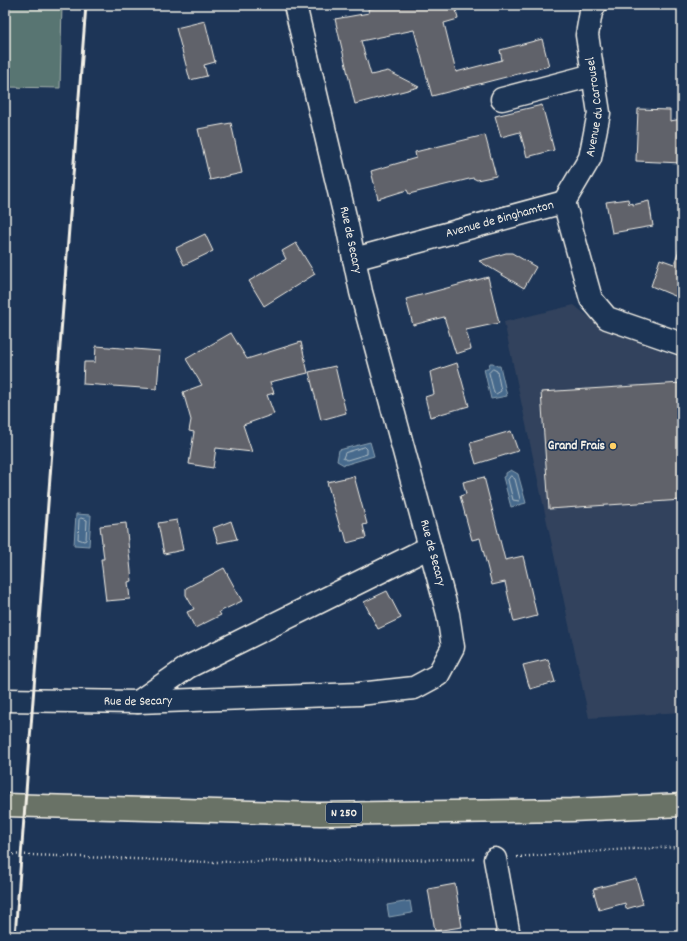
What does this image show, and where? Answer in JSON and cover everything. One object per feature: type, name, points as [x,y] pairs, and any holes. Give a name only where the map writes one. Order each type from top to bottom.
[{"type":"main road","name":"N 250","points":[[5,805],[320,814],[572,810],[682,805]]},
{"type":"street","name":"Rue de Secary","points":[[5,700],[138,702],[359,694],[414,688],[438,675],[453,647],[448,614],[361,292],[295,5]]},
{"type":"street","name":"Avenue du Carrousel","points":[[564,202],[590,158],[599,113],[588,35],[591,12],[595,5]]},
{"type":"street","points":[[502,99],[594,75]]},
{"type":"street","name":"Avenue de Binghamton","points":[[354,259],[564,202],[591,299],[607,318],[682,344]]},
{"type":"street","points":[[138,702],[188,667],[430,547]]},
{"type":"street","points":[[495,859],[509,936]]},
{"type":"path","points":[[5,854],[212,862],[495,859],[630,849],[682,847]]},
{"type":"shaded area","points":[[574,305],[605,330],[682,358],[682,712],[589,718],[504,322]]},
{"type":"green space","points":[[5,5],[62,5],[60,88],[5,87]]},
{"type":"water","points":[[490,363],[500,366],[507,396],[491,399],[484,369],[488,369]]},
{"type":"water","points":[[370,442],[374,456],[344,465],[337,461],[339,450]]},
{"type":"water","points":[[511,470],[518,474],[526,503],[511,507],[503,477],[506,476],[506,473]]},
{"type":"water","points":[[76,514],[91,515],[89,546],[74,545]]},
{"type":"water","points":[[410,901],[412,913],[389,917],[387,905]]},
{"type":"building","points":[[386,5],[455,5],[458,19],[444,23],[456,72],[502,60],[500,50],[542,39],[549,66],[432,96],[414,30],[361,41],[371,75],[388,71],[419,87],[355,104],[335,19],[369,13],[368,9]]},
{"type":"building","points":[[205,21],[215,62],[204,65],[207,76],[190,80],[176,28]]},
{"type":"building","points":[[542,105],[554,150],[527,157],[520,132],[501,137],[495,116]]},
{"type":"building","points":[[638,109],[670,110],[670,121],[682,119],[682,163],[636,161]]},
{"type":"building","points":[[231,123],[242,173],[210,180],[198,129]]},
{"type":"building","points":[[485,135],[496,176],[477,180],[473,178],[409,194],[407,190],[378,199],[371,171],[416,158],[415,152]]},
{"type":"building","points":[[628,199],[629,204],[633,203],[633,205],[649,201],[653,226],[612,233],[606,202]]},
{"type":"building","points":[[205,234],[213,251],[184,265],[176,248]]},
{"type":"building","points":[[296,243],[315,274],[264,306],[249,281],[286,259],[282,251]]},
{"type":"building","points":[[680,247],[682,247],[682,299],[651,286],[660,259],[674,264]]},
{"type":"building","points":[[506,253],[512,253],[536,267],[524,288],[479,261]]},
{"type":"building","points":[[488,277],[499,323],[466,330],[471,349],[456,354],[444,317],[413,325],[406,299]]},
{"type":"building","points":[[231,333],[247,359],[301,342],[308,373],[270,382],[274,393],[267,395],[274,414],[243,425],[252,452],[216,448],[213,468],[189,464],[194,432],[189,431],[191,420],[183,392],[202,385],[186,359]]},
{"type":"building","points":[[96,346],[160,351],[157,389],[83,384],[84,362],[95,362]]},
{"type":"building","points":[[457,363],[469,406],[430,417],[425,397],[434,394],[430,372]]},
{"type":"building","points":[[335,366],[346,413],[321,420],[309,372]]},
{"type":"building","name":"Grand Frais","points":[[682,383],[682,500],[549,509],[541,392]]},
{"type":"building","points":[[511,431],[518,451],[476,464],[470,443]]},
{"type":"building","points":[[354,476],[367,524],[363,525],[366,538],[347,543],[344,531],[341,531],[327,482]]},
{"type":"building","points":[[484,477],[505,560],[523,556],[537,616],[514,622],[505,582],[492,585],[480,538],[472,540],[460,496],[466,494],[463,482]]},
{"type":"building","points":[[177,520],[183,550],[164,554],[158,523]]},
{"type":"building","points":[[231,521],[237,539],[218,543],[213,528]]},
{"type":"building","points":[[126,523],[132,581],[128,582],[130,599],[106,601],[101,559],[104,559],[100,526]]},
{"type":"building","points":[[224,568],[242,601],[219,612],[221,615],[195,628],[187,612],[194,609],[186,595],[186,588]]},
{"type":"building","points":[[387,591],[401,618],[378,629],[364,602]]},
{"type":"building","points":[[548,659],[555,682],[530,689],[523,665]]},
{"type":"building","points":[[636,878],[643,904],[626,909],[625,903],[599,910],[593,889]]},
{"type":"building","points":[[455,884],[462,927],[435,931],[428,889]]},
{"type":"railway","points":[[15,936],[86,5]]},
{"type":"place","name":"Grand Frais","points":[[613,446]]}]
